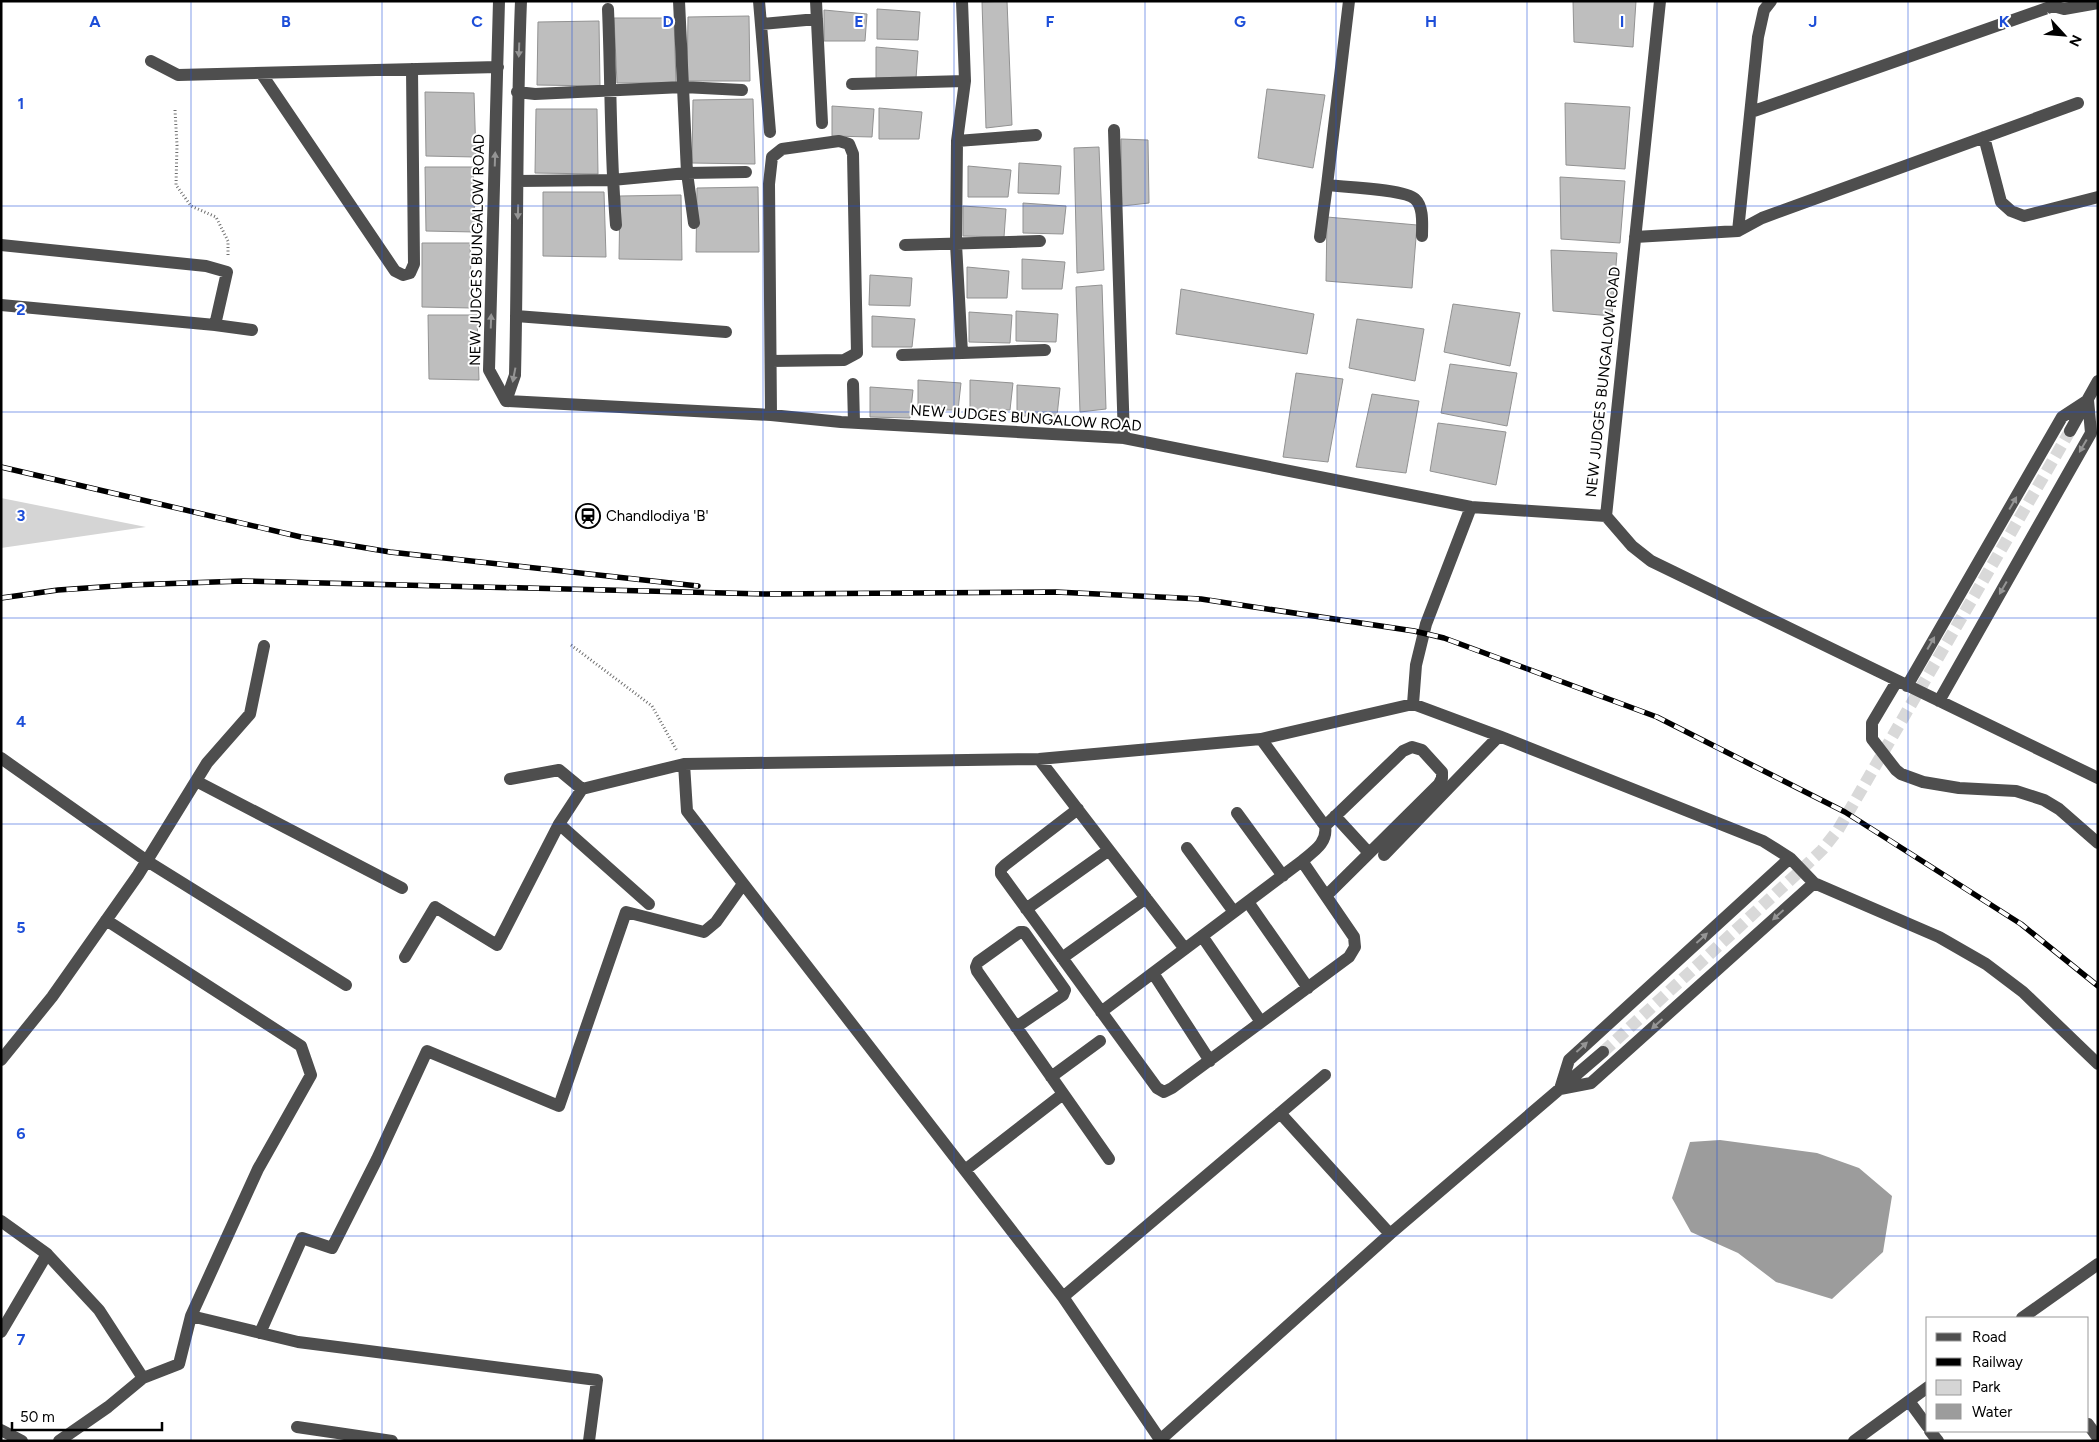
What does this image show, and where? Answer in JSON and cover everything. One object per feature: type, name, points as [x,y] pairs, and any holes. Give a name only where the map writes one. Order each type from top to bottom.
[{"type":"street","name":"NEW JUDGES BUNGALOW ROAD","points":[[499,1],[489,370],[506,401],[771,415],[854,423],[1124,438],[1471,507],[1606,516],[1660,1]]},
{"type":"street","points":[[506,401],[516,374],[517,92],[521,1]]},
{"type":"street","points":[[679,1],[687,173],[694,224]]},
{"type":"street","points":[[759,1],[770,132]]},
{"type":"street","points":[[816,1],[822,123]]},
{"type":"street","points":[[962,1],[965,80],[957,141],[956,244],[962,354]]},
{"type":"street","points":[[1320,238],[1349,1]]},
{"type":"street","points":[[1738,231],[1758,37],[1764,10],[1771,1]]},
{"type":"street","points":[[1751,112],[2055,4],[2064,9],[2098,3]]},
{"type":"street","points":[[608,9],[612,91],[612,180],[616,225]]},
{"type":"street","points":[[761,24],[817,19]]},
{"type":"street","points":[[151,61],[178,75],[498,67]]},
{"type":"street","points":[[260,73],[395,270],[403,275],[410,273],[414,264],[412,69]]},
{"type":"street","points":[[852,84],[965,80]]},
{"type":"street","points":[[517,92],[535,94],[683,87],[742,90]]},
{"type":"street","points":[[1635,237],[1738,231],[1762,218],[2078,103]]},
{"type":"street","points":[[1114,130],[1124,438]]},
{"type":"street","points":[[957,141],[1036,134]]},
{"type":"street","points":[[1984,137],[2000,202],[2011,211],[2024,216],[2098,197]]},
{"type":"street","points":[[771,361],[844,360],[857,353],[853,154],[849,144],[839,141],[782,149],[772,157],[769,184],[771,415]]},
{"type":"street","points":[[518,181],[612,180],[687,173],[746,172]]},
{"type":"street","points":[[1327,185],[1401,192],[1415,199],[1421,211],[1422,236]]},
{"type":"street","points":[[905,245],[1040,241]]},
{"type":"street","points":[[1,245],[206,266],[227,272],[215,326]]},
{"type":"street","points":[[1,305],[252,330]]},
{"type":"street","points":[[516,316],[726,332]]},
{"type":"street","points":[[902,355],[1045,350]]},
{"type":"street","points":[[2070,431],[2098,382]]},
{"type":"street","points":[[853,384],[854,423]]},
{"type":"street","points":[[2088,400],[2062,417],[1902,683],[1872,722],[1871,729],[1872,739],[1896,770],[1923,782],[1958,788],[2016,791],[2044,800],[2059,809],[2098,844]]},
{"type":"street","points":[[1939,701],[2091,433],[2088,400]]},
{"type":"street","points":[[1413,704],[1416,665],[1426,624],[1471,507]]},
{"type":"street","points":[[1606,516],[1632,546],[1651,561],[2098,778]]},
{"type":"street","points":[[1,1060],[52,997],[147,861],[207,762],[250,714],[264,646]]},
{"type":"street","points":[[405,957],[435,907],[497,945],[559,824],[582,788],[684,764],[1039,759],[1261,739],[1413,704],[1500,736],[1763,841],[1790,858],[1814,883],[1939,937],[1986,964],[2023,992],[2098,1064]]},
{"type":"street","points":[[1384,855],[1500,736]]},
{"type":"street","points":[[1101,1012],[1302,862],[1322,844],[1327,835],[1325,826],[1261,739]]},
{"type":"street","points":[[1325,826],[1403,751],[1412,747],[1422,750],[1442,772],[1442,778],[1438,784],[1326,896]]},
{"type":"street","points":[[1,758],[147,861],[346,985]]},
{"type":"street","points":[[1039,759],[1185,949]]},
{"type":"street","points":[[684,764],[686,811],[1063,1298],[1160,1440],[1390,1234],[1603,1052]]},
{"type":"street","points":[[510,779],[559,770],[582,788]]},
{"type":"street","points":[[196,781],[402,888]]},
{"type":"street","points":[[1078,809],[1001,869],[1001,874],[1157,1088],[1164,1092],[1210,1061],[1349,957],[1355,947],[1354,937],[1302,862]]},
{"type":"street","points":[[1237,813],[1283,876]]},
{"type":"street","points":[[1335,816],[1369,853]]},
{"type":"street","points":[[559,824],[649,904]]},
{"type":"street","points":[[1187,848],[1234,912]]},
{"type":"street","points":[[1026,909],[1109,850]]},
{"type":"street","points":[[1560,1089],[1568,1060],[1790,858]]},
{"type":"street","points":[[1560,1089],[1592,1083],[1814,883]]},
{"type":"street","points":[[260,1333],[302,1238],[332,1248],[377,1159],[426,1050],[559,1106],[626,912],[704,932],[716,922],[743,884]]},
{"type":"street","points":[[1062,958],[1146,898]]},
{"type":"street","points":[[1248,902],[1308,988]]},
{"type":"street","points":[[59,1441],[108,1407],[143,1378],[179,1364],[191,1316],[258,1168],[311,1075],[301,1046],[106,920]]},
{"type":"street","points":[[1016,1026],[1062,994],[1064,990],[1024,932],[1020,932],[978,962],[976,967],[1016,1026],[1109,1159]]},
{"type":"street","points":[[1202,936],[1261,1022]]},
{"type":"street","points":[[1153,973],[1210,1061]]},
{"type":"street","points":[[1052,1077],[1100,1042]]},
{"type":"street","points":[[1063,1298],[1325,1075]]},
{"type":"street","points":[[964,1170],[1064,1094]]},
{"type":"street","points":[[1280,1113],[1390,1234]]},
{"type":"street","points":[[1,1221],[47,1254],[99,1310],[143,1378]]},
{"type":"street","points":[[1,1332],[47,1254]]},
{"type":"street","points":[[2023,1317],[2098,1264]]},
{"type":"street","points":[[191,1316],[298,1342],[597,1380],[589,1441]]},
{"type":"street","points":[[1854,1441],[1926,1389]]},
{"type":"street","points":[[1909,1401],[1926,1424]]},
{"type":"street","points":[[2089,1425],[2098,1438]]},
{"type":"street","points":[[297,1427],[392,1441]]},
{"type":"street","points":[[1,1430],[22,1441]]},
{"type":"path","points":[[175,110],[177,145],[176,185],[191,206],[216,217],[228,241],[227,272]]},
{"type":"path","points":[[572,645],[652,706],[684,764]]},
{"type":"green space","points":[[1,498],[146,527],[1,548]]},
{"type":"water","points":[[1720,1140],[1817,1153],[1859,1168],[1892,1196],[1883,1252],[1832,1299],[1776,1282],[1738,1253],[1691,1232],[1672,1198],[1690,1142]]},
{"type":"building","points":[[1007,1],[1012,125],[986,128],[982,2]]},
{"type":"building","points":[[1573,1],[1636,1],[1633,47],[1574,42]]},
{"type":"building","points":[[877,9],[920,12],[918,40],[877,39]]},
{"type":"building","points":[[824,10],[867,14],[865,41],[824,41]]},
{"type":"building","points":[[749,16],[750,81],[687,81],[688,17]]},
{"type":"building","points":[[614,18],[674,18],[676,83],[617,83]]},
{"type":"building","points":[[599,21],[600,86],[537,85],[538,22]]},
{"type":"building","points":[[876,47],[918,51],[916,78],[876,78]]},
{"type":"building","points":[[1267,89],[1325,95],[1313,168],[1258,158]]},
{"type":"building","points":[[425,92],[474,93],[476,157],[426,156]]},
{"type":"building","points":[[753,99],[755,164],[692,163],[693,100]]},
{"type":"building","points":[[1565,103],[1630,107],[1625,169],[1566,165]]},
{"type":"building","points":[[832,106],[874,109],[872,137],[832,136]]},
{"type":"building","points":[[879,108],[922,112],[919,139],[879,139]]},
{"type":"building","points":[[536,109],[597,109],[598,174],[535,173]]},
{"type":"building","points":[[1121,139],[1148,140],[1149,203],[1122,206]]},
{"type":"building","points":[[1099,147],[1104,270],[1077,273],[1074,148]]},
{"type":"building","points":[[1019,163],[1061,166],[1059,194],[1018,193]]},
{"type":"building","points":[[968,166],[1011,170],[1008,197],[968,197]]},
{"type":"building","points":[[425,167],[473,167],[475,232],[426,231]]},
{"type":"building","points":[[1560,177],[1625,181],[1620,243],[1561,239]]},
{"type":"building","points":[[758,187],[759,252],[696,252],[697,188]]},
{"type":"building","points":[[543,192],[604,192],[606,257],[543,256]]},
{"type":"building","points":[[681,195],[682,260],[619,259],[620,196]]},
{"type":"building","points":[[1023,203],[1066,206],[1063,234],[1023,233]]},
{"type":"building","points":[[963,206],[1006,209],[1004,237],[963,236]]},
{"type":"building","points":[[1327,217],[1417,225],[1412,288],[1326,281]]},
{"type":"building","points":[[422,243],[470,243],[472,308],[422,307]]},
{"type":"building","points":[[1551,250],[1617,253],[1612,316],[1553,311]]},
{"type":"building","points":[[1022,259],[1065,262],[1062,289],[1022,289]]},
{"type":"building","points":[[967,267],[1009,271],[1007,298],[967,298]]},
{"type":"building","points":[[870,275],[912,278],[910,306],[869,305]]},
{"type":"building","points":[[1102,285],[1106,409],[1080,412],[1076,287]]},
{"type":"building","points":[[1181,289],[1314,314],[1307,354],[1176,334]]},
{"type":"building","points":[[1453,304],[1520,313],[1510,366],[1444,352]]},
{"type":"building","points":[[1016,311],[1058,314],[1056,342],[1016,341]]},
{"type":"building","points":[[969,312],[1012,315],[1010,343],[969,342]]},
{"type":"building","points":[[428,315],[477,315],[479,380],[429,379]]},
{"type":"building","points":[[872,316],[915,319],[912,347],[872,347]]},
{"type":"building","points":[[1357,319],[1424,329],[1415,381],[1349,368]]},
{"type":"building","points":[[1450,364],[1517,373],[1507,426],[1441,413]]},
{"type":"building","points":[[1296,373],[1343,379],[1328,462],[1283,457]]},
{"type":"building","points":[[918,380],[961,383],[958,410],[918,410]]},
{"type":"building","points":[[970,380],[1013,383],[1010,410],[970,410]]},
{"type":"building","points":[[1017,385],[1060,388],[1057,416],[1017,416]]},
{"type":"building","points":[[870,387],[913,390],[910,418],[870,417]]},
{"type":"building","points":[[1372,394],[1419,401],[1406,473],[1356,467]]},
{"type":"building","points":[[1438,423],[1506,432],[1496,485],[1430,471]]},
{"type":"tunnel","points":[[1603,1052],[1800,871],[1822,850],[1838,830],[2070,431]]},
{"type":"railway","points":[[1,467],[301,537],[390,552],[698,586]]},
{"type":"railway","points":[[1,598],[58,590],[242,581],[767,594],[1056,592],[1201,599],[1414,631],[1444,638],[1657,717],[1845,812],[2021,924],[2098,986]]},
{"type":"place","name":"Chandlodiya 'B'","points":[[588,516]]}]
